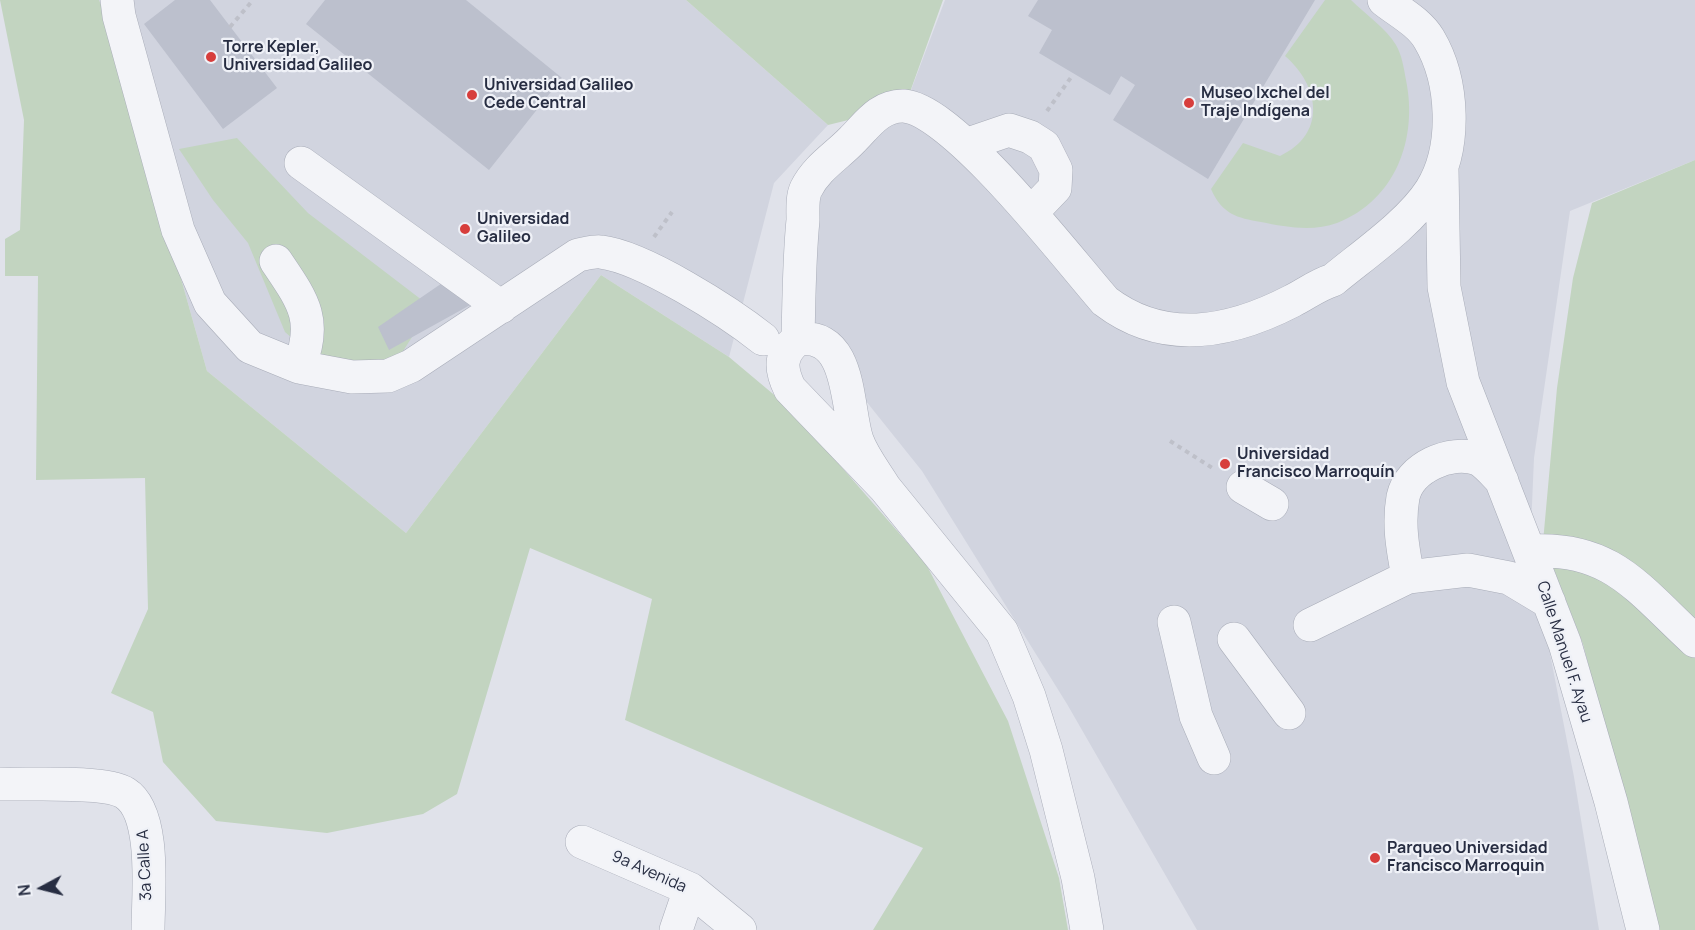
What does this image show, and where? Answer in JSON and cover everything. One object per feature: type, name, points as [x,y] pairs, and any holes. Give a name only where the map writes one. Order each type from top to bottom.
[{"type":"street","points":[[117,0],[119,16],[178,230],[210,303],[250,347],[299,368],[352,377],[388,376],[411,366],[578,255],[600,252],[644,264],[747,326],[763,339]]},
{"type":"street","points":[[1087,930],[1078,878],[1046,750],[1029,696],[1002,632],[885,488],[790,389],[783,374],[782,361],[786,352],[798,339],[798,273],[805,190],[824,164],[853,139],[868,120],[889,109],[905,106],[922,112],[968,144],[1031,213],[1105,301],[1124,315],[1143,323],[1177,330],[1204,330],[1252,320],[1293,301],[1319,284],[1333,280],[1413,210],[1430,191],[1442,169],[1449,116],[1446,87],[1438,59],[1429,39],[1419,27],[1384,0]]},
{"type":"street","points":[[968,144],[1009,130],[1030,137],[1044,146],[1056,170],[1055,188],[1031,213]]},
{"type":"street","points":[[301,163],[501,307]]},
{"type":"street","name":"Calle Manuel F. Ayau","points":[[1442,169],[1444,287],[1463,382],[1530,551],[1579,688],[1643,930]]},
{"type":"street","points":[[276,261],[302,299],[307,315],[309,334],[299,368]]},
{"type":"street","points":[[798,339],[816,339],[823,343],[835,357],[844,373],[858,442],[885,488]]},
{"type":"street","points":[[1408,577],[1400,528],[1401,517],[1404,495],[1420,469],[1447,458],[1479,459],[1502,481]]},
{"type":"street","points":[[1243,487],[1272,504]]},
{"type":"street","points":[[1530,551],[1573,552],[1594,558],[1615,568],[1695,641]]},
{"type":"street","points":[[1310,625],[1408,577],[1468,570],[1509,579],[1549,602]]},
{"type":"street","points":[[1174,622],[1196,716],[1214,758]]},
{"type":"street","points":[[1234,639],[1289,713]]},
{"type":"street","name":"3a Calle A","points":[[0,784],[103,786],[124,792],[137,806],[147,833],[148,930]]},
{"type":"street","name":"9a Avenida","points":[[582,842],[690,889],[740,930]]},
{"type":"street","points":[[676,930],[690,889]]},
{"type":"path","points":[[230,27],[253,0]]},
{"type":"path","points":[[1030,137],[1072,76]]},
{"type":"path","points":[[652,239],[672,212]]},
{"type":"path","points":[[1170,441],[1214,469]]},
{"type":"shaded area","name":"Universidad Galileo","points":[[99,0],[686,0],[828,125],[774,183],[729,357],[601,275],[406,533],[207,371],[110,26]]},
{"type":"shaded area","name":"Universidad Francisco Marroquín","points":[[945,0],[1695,0],[1695,160],[1570,211],[1534,458],[1530,551],[1574,777],[1599,930],[1197,930],[1067,704],[922,471],[817,340],[790,190],[905,106]]},
{"type":"green space","points":[[0,0],[99,0],[110,26],[207,371],[406,533],[601,275],[729,357],[791,409],[926,564],[1008,721],[1059,878],[1068,930],[873,930],[923,848],[625,720],[652,599],[530,548],[457,794],[423,814],[327,833],[216,821],[163,762],[153,712],[111,693],[148,609],[145,478],[36,480],[38,276],[5,276],[5,239],[20,230],[24,120]]},
{"type":"green space","points":[[686,0],[943,0],[905,106],[828,125]]},
{"type":"green space","points":[[1325,0],[1351,0],[1387,33],[1398,49],[1404,67],[1409,102],[1409,124],[1398,165],[1388,183],[1374,199],[1357,213],[1328,226],[1289,227],[1238,216],[1220,204],[1211,189],[1243,143],[1280,156],[1295,147],[1306,135],[1313,109],[1311,95],[1306,81],[1285,56]]},
{"type":"green space","points":[[237,138],[308,213],[431,307],[393,367],[324,366],[285,332],[248,243],[213,200],[179,149]]},
{"type":"green space","points":[[1695,160],[1695,930],[1657,930],[1583,644],[1543,542],[1557,388],[1573,278],[1592,203]]},
{"type":"building","name":"Torre Kepler, Universidad Galileo","points":[[175,0],[210,0],[277,88],[223,129],[144,24]]},
{"type":"building","name":"Universidad Galileo Cede Central","points":[[325,0],[466,0],[562,78],[489,170],[306,24]]},
{"type":"building","name":"Museo Ixchel del Traje Indígena","points":[[1038,0],[1315,0],[1208,179],[1113,120],[1135,85],[1121,76],[1110,95],[1039,53],[1052,30],[1028,16]]},
{"type":"building","points":[[451,277],[481,299],[389,350],[378,327]]},
{"type":"place","name":"Torre Kepler, Universidad Galileo","points":[[211,57]]},
{"type":"place","name":"Universidad Galileo Cede Central","points":[[472,95]]},
{"type":"place","name":"Museo Ixchel del Traje Indígena","points":[[1189,103]]},
{"type":"place","name":"Universidad Galileo","points":[[465,229]]},
{"type":"place","name":"Universidad Francisco Marroquín","points":[[1225,464]]},
{"type":"place","name":"Parqueo Universidad Francisco Marroquin","points":[[1375,858]]}]
